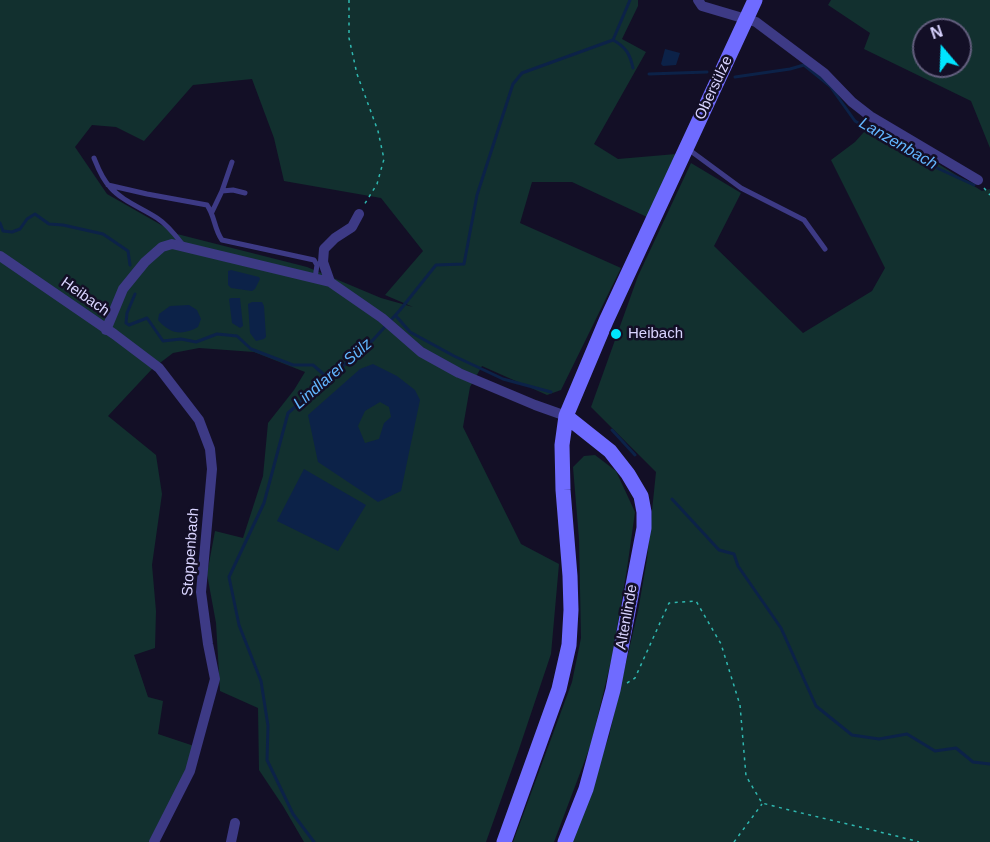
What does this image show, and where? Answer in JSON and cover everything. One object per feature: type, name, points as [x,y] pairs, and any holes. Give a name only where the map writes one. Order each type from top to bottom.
[{"type":"main road","name":"Obersülze","points":[[504,842],[559,689],[569,645],[570,576],[562,444],[566,416],[606,321],[755,0]]},
{"type":"main road","name":"Altenlinde","points":[[565,842],[586,789],[613,690],[644,528],[641,496],[628,474],[610,451],[566,416]]},
{"type":"street","points":[[698,0],[702,6],[756,22],[824,73],[852,102],[870,116],[978,180]]},
{"type":"street","points":[[330,282],[322,262],[324,249],[335,238],[352,227],[359,214]]},
{"type":"street","name":"Heibach","points":[[0,256],[106,330],[123,289],[145,262],[162,247],[172,244],[330,282],[394,327],[421,352],[459,373],[566,416]]},
{"type":"street","name":"Stoppenbach","points":[[106,330],[159,368],[187,403],[199,420],[210,449],[212,469],[201,592],[215,679],[190,771],[154,842]]},
{"type":"street","points":[[231,842],[235,823]]},
{"type":"lane","points":[[684,153],[741,188],[804,220],[825,249]]},
{"type":"lane","points":[[94,158],[111,189],[158,219],[184,247]]},
{"type":"lane","points":[[212,212],[232,162]]},
{"type":"lane","points":[[108,184],[207,205],[212,212],[215,227],[222,240],[314,260],[317,265],[315,280]]},
{"type":"lane","points":[[222,191],[233,190],[245,193]]},
{"type":"path","points":[[349,0],[349,38],[357,74],[378,131],[384,159],[376,184],[359,214]]},
{"type":"path","points":[[613,690],[635,678],[669,603],[696,601],[721,644],[740,705],[746,776],[762,803],[919,842]]},
{"type":"path","points":[[734,842],[762,803]]},
{"type":"green space","points":[[0,0],[638,0],[638,6],[622,39],[646,52],[594,144],[618,159],[676,154],[647,217],[572,182],[532,182],[520,223],[621,268],[561,390],[547,395],[482,366],[470,387],[463,427],[521,544],[559,564],[551,654],[486,842],[304,842],[259,770],[258,708],[220,691],[216,623],[207,574],[215,531],[243,538],[263,476],[268,423],[305,372],[254,352],[199,348],[173,353],[152,369],[108,416],[156,455],[162,494],[152,565],[156,611],[155,648],[134,655],[148,697],[163,701],[158,734],[197,747],[150,842],[0,842]],"holes":[[[252,79],[274,138],[284,181],[381,198],[423,251],[385,295],[413,307],[381,298],[307,267],[177,234],[107,194],[75,147],[92,125],[116,127],[144,141],[193,85]]]},
{"type":"green space","points":[[831,0],[990,0],[990,148],[971,101],[924,78],[972,78],[972,18],[912,18],[912,72],[864,49],[870,33],[828,5]]},
{"type":"green space","points":[[872,123],[982,191],[990,189],[990,842],[572,842],[609,736],[638,611],[647,559],[656,472],[591,407],[638,276],[691,163],[741,193],[714,246],[803,333],[872,291],[885,268],[831,160],[855,142]]},
{"type":"green space","points":[[595,455],[616,471],[635,512],[612,657],[591,744],[554,842],[513,842],[572,682],[581,638],[579,539],[573,467],[584,456]]},
{"type":"water","points":[[665,49],[680,53],[676,65],[663,66],[661,64]]},
{"type":"water","points":[[228,271],[259,277],[255,289],[252,291],[231,288],[228,285]]},
{"type":"water","points":[[240,298],[243,326],[240,328],[232,323],[229,299]]},
{"type":"water","points":[[262,302],[264,306],[266,337],[256,341],[250,333],[248,304]]},
{"type":"water","points":[[189,305],[197,310],[201,319],[198,327],[192,330],[172,331],[158,320],[159,314],[170,306]]},
{"type":"water","points":[[373,364],[397,376],[415,390],[420,400],[401,491],[378,502],[318,462],[308,415],[360,369]],"holes":[[[380,402],[389,407],[391,417],[384,423],[379,439],[365,443],[358,426],[365,411]]]},
{"type":"water","points":[[304,469],[366,505],[338,551],[277,521]]},
{"type":"waterway","name":"Lindlarer Sülz","points":[[314,842],[293,814],[267,760],[268,726],[261,681],[239,625],[229,577],[264,503],[288,413],[373,340],[436,265],[464,264],[477,195],[513,84],[522,73],[613,40],[630,0]]},
{"type":"waterway","name":"Lanzenbach","points":[[613,40],[627,51],[633,68]]},
{"type":"waterway","name":"Lanzenbach","points":[[735,77],[804,65],[830,86],[855,121],[922,161],[974,185]]},
{"type":"waterway","name":"Lanzenbach","points":[[649,74],[707,72]]},
{"type":"waterway","name":"Heibach","points":[[0,223],[3,231],[12,232],[20,229],[27,219],[35,214],[49,224],[103,234],[128,251],[130,265]]},
{"type":"waterway","name":"Heibach","points":[[135,294],[127,313],[126,323],[129,325],[147,318],[163,341],[181,339],[196,342],[217,334],[237,336],[251,349],[293,365],[313,365],[328,378]]},
{"type":"waterway","points":[[396,316],[410,332],[454,356],[503,379],[551,392]]},
{"type":"waterway","points":[[612,430],[635,455]]},
{"type":"waterway","points":[[672,499],[719,550],[734,554],[738,566],[781,628],[816,706],[852,735],[879,739],[907,734],[935,751],[956,748],[973,762],[990,764]]},
{"type":"place","name":"Heibach","points":[[616,334]]}]
